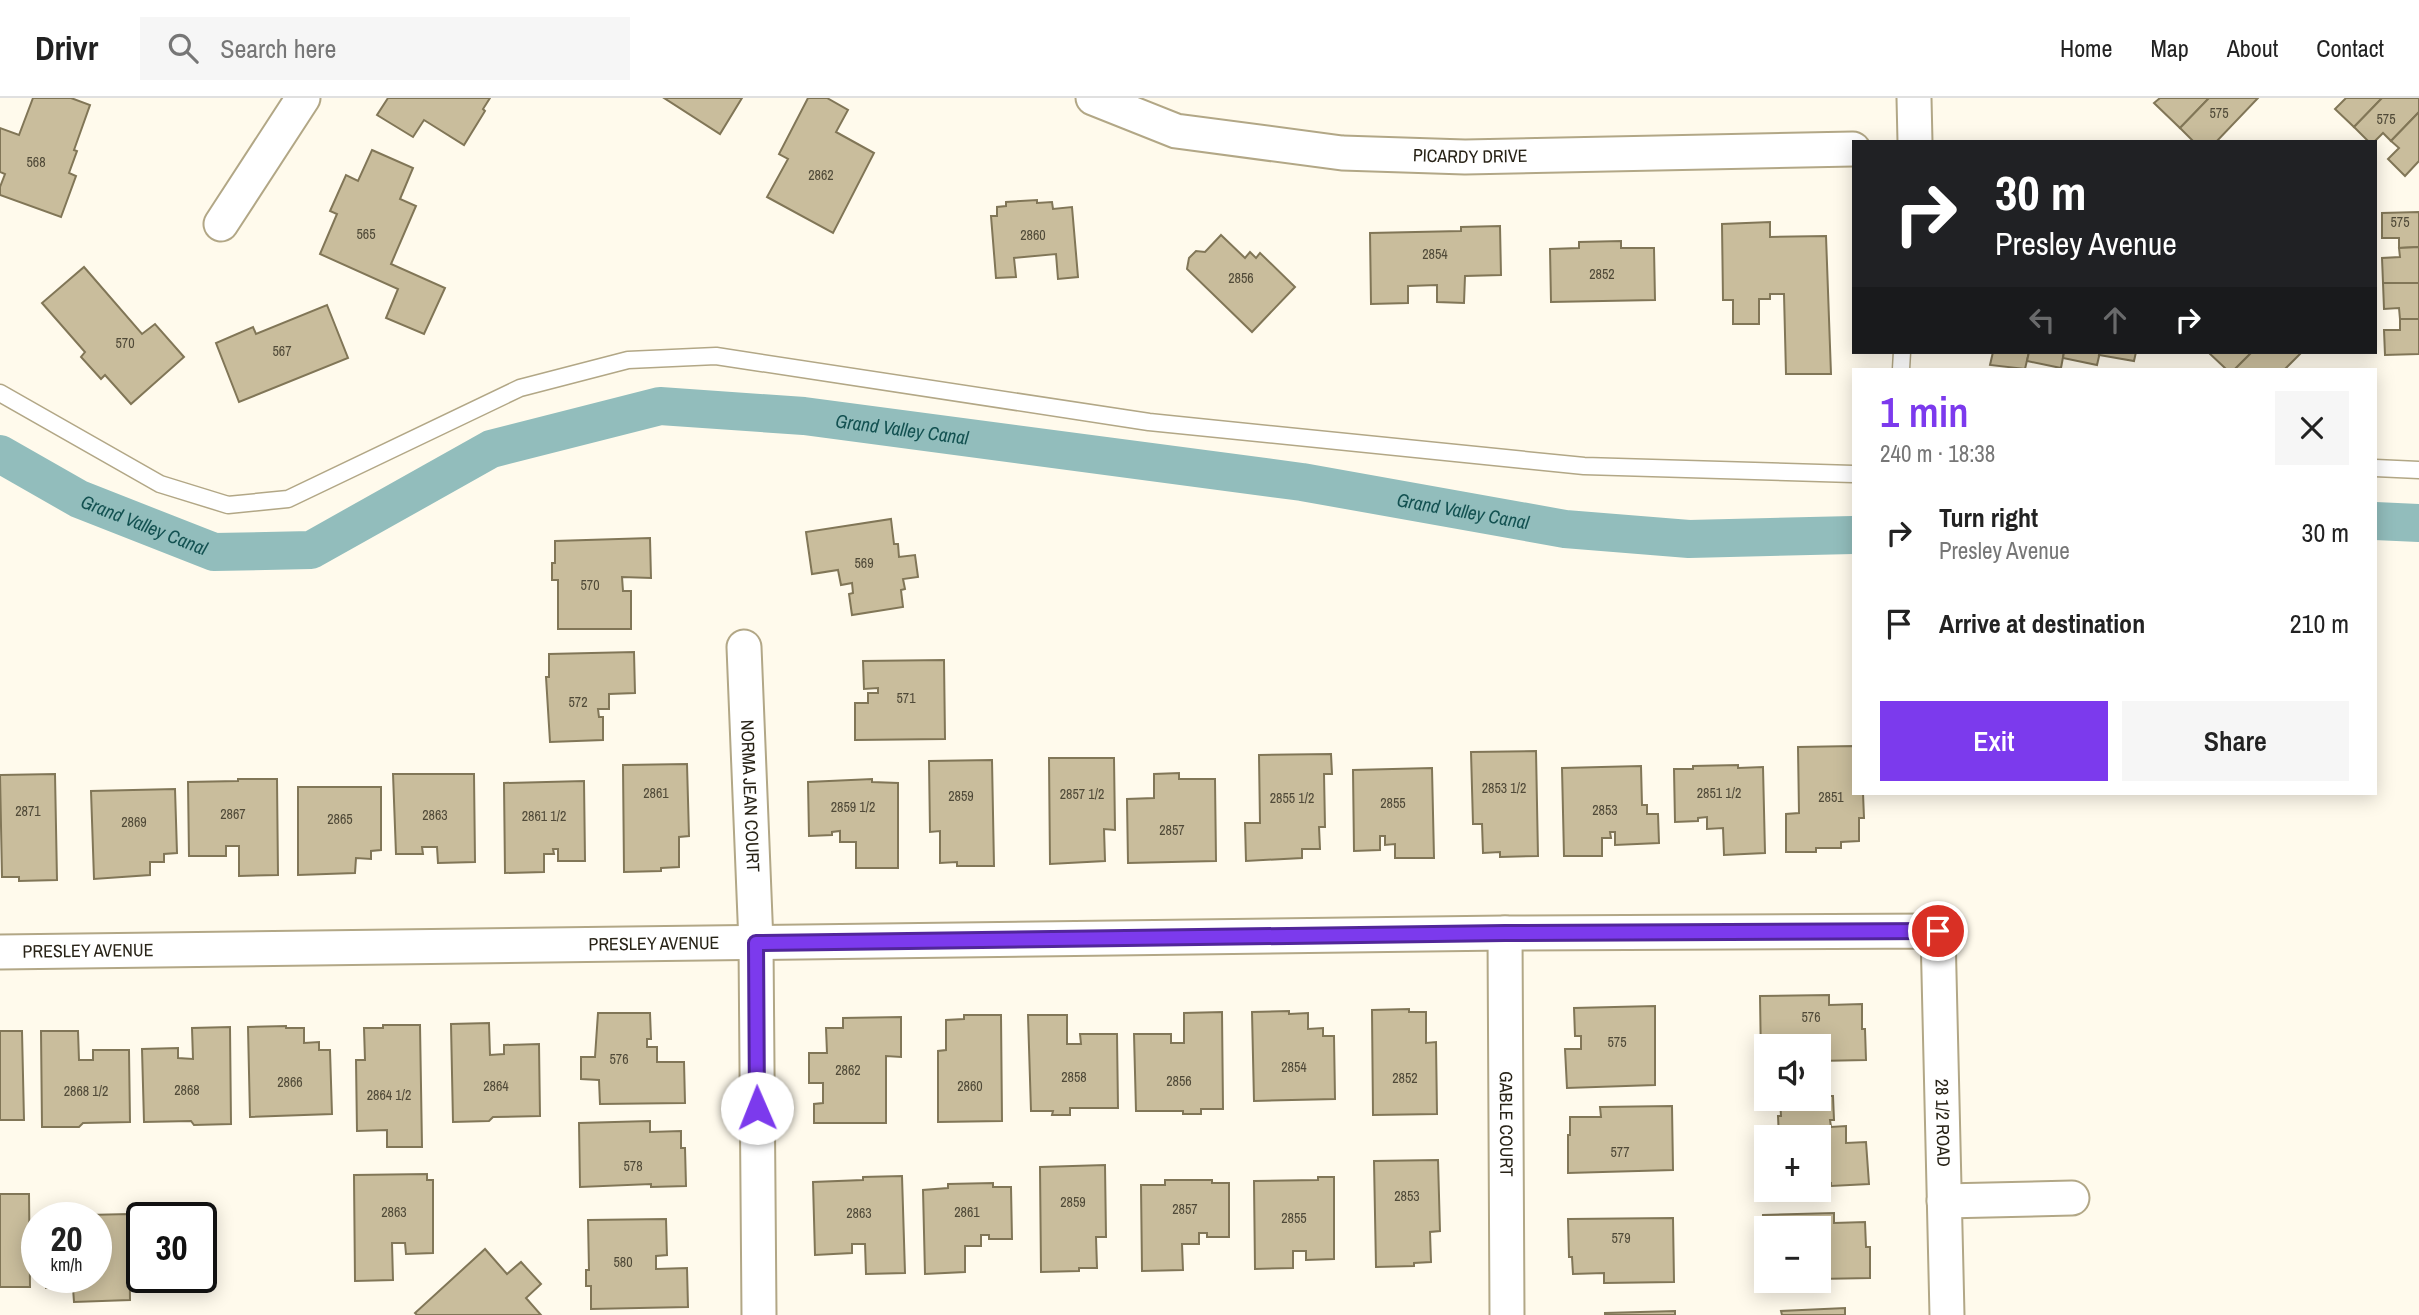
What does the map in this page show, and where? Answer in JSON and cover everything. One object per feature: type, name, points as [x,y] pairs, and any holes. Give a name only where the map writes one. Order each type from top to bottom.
[{"type":"street","points":[[221,224],[303,98]]},
{"type":"street","name":"PICARDY DRIVE","points":[[1093,98],[1176,131],[1342,153],[1465,156],[1852,149]]},
{"type":"street","points":[[1914,98],[1915,140]]},
{"type":"street","name":"NORMA JEAN COURT","points":[[744,646],[756,943],[759,1315]]},
{"type":"street","name":"PRESLEY AVENUE","points":[[0,952],[1505,933],[1938,931]]},
{"type":"street","name":"28 1/2 ROAD","points":[[1938,931],[1947,1315]]},
{"type":"street","name":"GABLE COURT","points":[[1505,933],[1507,1315]]},
{"type":"street","points":[[1944,1200],[2072,1198]]},
{"type":"lane","points":[[0,393],[160,484],[228,505],[288,499],[520,388],[628,359],[716,356],[1149,422],[1584,466],[1852,474]]},
{"type":"lane","points":[[2377,468],[2419,470]]},
{"type":"building","points":[[33,98],[71,98],[90,105],[69,173],[76,176],[61,217],[0,195],[5,174],[0,172],[0,128],[19,135]]},
{"type":"building","points":[[388,98],[490,98],[464,145],[424,120],[413,137],[377,115]]},
{"type":"building","points":[[664,98],[742,98],[720,134]]},
{"type":"building","points":[[808,98],[827,98],[848,110],[836,132],[874,153],[833,233],[767,197],[788,159],[779,154]]},
{"type":"building","points":[[2160,98],[2209,98],[2180,128],[2154,103]]},
{"type":"building","points":[[2209,98],[2258,98],[2218,140],[2192,140],[2180,128]]},
{"type":"building","points":[[2346,98],[2382,98],[2354,127],[2335,109]]},
{"type":"building","points":[[2382,98],[2419,98],[2419,112],[2391,141],[2383,133],[2376,140],[2367,140],[2354,127]]},
{"type":"building","points":[[2419,112],[2419,161],[2405,176],[2388,159],[2399,148],[2391,141]]},
{"type":"building","points":[[372,150],[413,168],[400,199],[416,206],[391,264],[445,288],[424,334],[386,318],[398,289],[320,254],[337,214],[330,211],[346,175],[358,181]]},
{"type":"building","points":[[1037,200],[1037,203],[1052,202],[1053,209],[1072,207],[1078,277],[1058,279],[1056,254],[1014,258],[1016,277],[996,278],[991,216],[997,216],[997,207],[1006,206],[1006,202]]},
{"type":"building","points":[[2419,212],[2419,247],[2399,248],[2399,238],[2382,238],[2382,213]]},
{"type":"building","points":[[1770,222],[1770,237],[1826,236],[1831,374],[1786,374],[1784,294],[1770,294],[1770,299],[1759,299],[1759,324],[1733,324],[1733,300],[1723,300],[1722,224]]},
{"type":"building","points":[[1500,226],[1501,275],[1465,276],[1464,303],[1437,302],[1437,285],[1408,286],[1408,303],[1371,304],[1370,233],[1461,231],[1461,227]]},
{"type":"building","points":[[1221,235],[1245,258],[1250,252],[1256,258],[1260,253],[1295,287],[1252,332],[1187,269],[1189,258],[1196,251],[1205,252]]},
{"type":"building","points":[[1621,241],[1621,248],[1654,248],[1655,300],[1551,302],[1550,249],[1579,248],[1579,242]]},
{"type":"building","points":[[2419,247],[2419,283],[2383,283],[2382,258],[2400,257],[2399,248]]},
{"type":"building","points":[[84,267],[142,334],[155,324],[184,357],[131,404],[105,375],[101,379],[81,357],[85,352],[42,303]]},
{"type":"building","points":[[2383,283],[2419,283],[2419,319],[2400,319],[2399,308],[2384,309]]},
{"type":"building","points":[[327,305],[348,358],[239,402],[216,343],[253,327],[256,334]]},
{"type":"building","points":[[2400,319],[2419,319],[2419,354],[2385,355],[2384,330],[2400,330]]},
{"type":"building","points":[[1993,354],[2029,354],[2025,368],[1990,365]]},
{"type":"building","points":[[2029,354],[2064,354],[2061,368],[2027,361]]},
{"type":"building","points":[[2064,354],[2100,354],[2097,365],[2063,358]]},
{"type":"building","points":[[2099,354],[2136,354],[2134,361]]},
{"type":"building","points":[[2210,354],[2250,354],[2236,368],[2225,368]]},
{"type":"building","points":[[2250,354],[2300,354],[2286,368],[2236,368]]},
{"type":"building","points":[[891,519],[894,544],[898,544],[899,557],[915,555],[918,577],[903,579],[903,607],[852,615],[849,594],[853,593],[852,583],[841,585],[838,570],[812,574],[806,532]]},
{"type":"building","points":[[650,538],[651,578],[622,577],[623,591],[631,591],[631,629],[558,629],[558,580],[552,580],[555,541]]},
{"type":"building","points":[[634,652],[635,693],[609,694],[609,709],[598,709],[599,717],[603,717],[603,740],[550,742],[546,677],[549,677],[549,654]]},
{"type":"building","points":[[944,660],[945,739],[855,740],[855,703],[868,703],[868,693],[878,693],[878,688],[864,689],[863,661]]},
{"type":"building","points":[[1852,746],[1852,795],[1863,795],[1864,818],[1859,818],[1859,841],[1841,842],[1841,848],[1816,848],[1816,852],[1786,852],[1786,814],[1799,813],[1798,747]]},
{"type":"building","points":[[1536,751],[1538,856],[1500,857],[1500,852],[1483,853],[1482,824],[1473,824],[1471,752]]},
{"type":"building","points":[[1331,754],[1332,774],[1324,774],[1325,827],[1319,827],[1320,849],[1302,849],[1302,858],[1246,861],[1245,823],[1260,823],[1259,755]]},
{"type":"building","points":[[1049,758],[1114,758],[1115,830],[1104,829],[1105,861],[1050,864]]},
{"type":"building","points":[[992,760],[994,866],[940,863],[940,831],[930,832],[929,761]]},
{"type":"building","points":[[687,764],[689,836],[679,837],[679,867],[661,868],[661,871],[624,872],[623,765]]},
{"type":"building","points":[[1738,765],[1738,768],[1763,767],[1765,853],[1724,855],[1723,828],[1707,829],[1707,817],[1698,818],[1698,821],[1675,822],[1674,769]]},
{"type":"building","points":[[1641,766],[1642,805],[1647,805],[1647,814],[1658,814],[1659,843],[1615,845],[1615,832],[1610,832],[1611,838],[1602,838],[1602,856],[1564,856],[1562,768]]},
{"type":"building","points":[[1432,768],[1434,858],[1395,858],[1395,844],[1385,845],[1385,836],[1380,836],[1380,850],[1354,851],[1353,770]]},
{"type":"building","points":[[1179,773],[1179,779],[1215,779],[1216,861],[1128,863],[1127,799],[1154,798],[1154,774]]},
{"type":"building","points":[[55,774],[57,880],[19,881],[19,877],[2,877],[0,775]]},
{"type":"building","points":[[393,774],[474,774],[475,862],[438,863],[437,847],[422,847],[423,854],[396,854]]},
{"type":"building","points":[[277,779],[278,875],[239,876],[239,846],[226,846],[226,856],[189,856],[188,782]]},
{"type":"building","points":[[872,779],[872,782],[898,783],[898,868],[856,868],[856,842],[840,842],[840,831],[832,832],[832,835],[809,836],[808,782]]},
{"type":"building","points":[[584,781],[585,861],[558,861],[558,849],[553,849],[554,854],[544,854],[544,872],[505,873],[504,783]]},
{"type":"building","points":[[298,787],[381,787],[381,850],[371,851],[371,859],[356,858],[355,873],[298,875]]},
{"type":"building","points":[[175,789],[177,853],[164,854],[164,862],[150,862],[150,875],[94,879],[91,791]]},
{"type":"building","points":[[1829,995],[1829,1005],[1862,1004],[1866,1060],[1831,1061],[1831,1034],[1761,1034],[1760,996]]},
{"type":"building","points":[[1655,1006],[1655,1085],[1567,1088],[1565,1049],[1581,1049],[1581,1036],[1575,1036],[1574,1008]]},
{"type":"building","points":[[1409,1009],[1409,1012],[1426,1012],[1426,1043],[1436,1042],[1437,1114],[1373,1115],[1372,1010]]},
{"type":"building","points":[[1289,1011],[1289,1014],[1308,1013],[1308,1029],[1323,1028],[1323,1036],[1334,1036],[1335,1099],[1254,1101],[1252,1012]]},
{"type":"building","points":[[1222,1012],[1223,1109],[1201,1109],[1201,1114],[1183,1114],[1183,1111],[1136,1111],[1134,1034],[1171,1034],[1171,1043],[1184,1043],[1184,1013]]},
{"type":"building","points":[[598,1013],[650,1013],[651,1039],[647,1039],[647,1047],[657,1047],[657,1062],[684,1062],[685,1103],[600,1104],[599,1080],[581,1079],[581,1057],[595,1057]]},
{"type":"building","points":[[964,1015],[1001,1015],[1002,1121],[938,1122],[938,1051],[946,1050],[946,1020],[964,1019]]},
{"type":"building","points":[[1028,1015],[1067,1015],[1067,1044],[1081,1044],[1080,1034],[1117,1034],[1118,1108],[1070,1108],[1070,1115],[1052,1115],[1053,1111],[1031,1111]]},
{"type":"building","points":[[901,1017],[901,1057],[886,1056],[886,1123],[814,1123],[814,1104],[823,1103],[823,1083],[809,1083],[809,1053],[827,1053],[826,1028],[843,1028],[843,1018]]},
{"type":"building","points":[[489,1023],[490,1055],[504,1054],[504,1045],[539,1044],[540,1116],[493,1117],[489,1121],[453,1122],[451,1024]]},
{"type":"building","points":[[383,1025],[420,1025],[422,1147],[387,1147],[387,1130],[357,1131],[356,1060],[365,1060],[364,1028],[383,1028]]},
{"type":"building","points":[[230,1027],[231,1124],[144,1122],[142,1049],[178,1048],[178,1058],[193,1059],[192,1028]]},
{"type":"building","points":[[248,1027],[304,1028],[304,1043],[319,1042],[319,1050],[330,1050],[332,1114],[250,1117]]},
{"type":"building","points":[[0,1031],[22,1031],[24,1120],[0,1120]]},
{"type":"building","points":[[41,1031],[78,1031],[79,1060],[93,1060],[93,1050],[129,1050],[130,1122],[42,1127]]},
{"type":"building","points":[[1833,1096],[1834,1120],[1830,1120],[1831,1125],[1778,1125],[1778,1116],[1781,1116],[1781,1111],[1831,1111]]},
{"type":"building","points":[[1672,1106],[1673,1170],[1568,1173],[1570,1117],[1601,1117],[1600,1107]]},
{"type":"building","points":[[650,1121],[650,1132],[681,1131],[681,1148],[685,1148],[686,1186],[651,1187],[651,1184],[580,1187],[579,1123]]},
{"type":"building","points":[[1846,1126],[1846,1143],[1866,1142],[1869,1184],[1831,1186],[1831,1127]]},
{"type":"building","points":[[1438,1160],[1440,1231],[1430,1232],[1431,1262],[1414,1263],[1414,1266],[1376,1267],[1374,1161]]},
{"type":"building","points":[[1105,1165],[1106,1237],[1096,1237],[1097,1268],[1041,1272],[1040,1167]]},
{"type":"building","points":[[427,1174],[427,1180],[433,1180],[433,1253],[406,1254],[405,1243],[392,1243],[393,1280],[355,1281],[354,1175]]},
{"type":"building","points":[[902,1176],[905,1273],[866,1274],[865,1244],[852,1244],[852,1253],[815,1255],[813,1182]]},
{"type":"building","points":[[1318,1177],[1334,1177],[1334,1259],[1306,1260],[1306,1251],[1293,1251],[1293,1268],[1255,1269],[1254,1181],[1318,1180]]},
{"type":"building","points":[[1165,1180],[1212,1180],[1212,1183],[1229,1183],[1229,1237],[1207,1237],[1207,1233],[1199,1233],[1199,1244],[1182,1244],[1183,1270],[1142,1271],[1141,1185],[1165,1185]]},
{"type":"building","points":[[993,1183],[993,1187],[1011,1187],[1012,1239],[989,1239],[989,1235],[981,1235],[981,1246],[965,1246],[965,1272],[925,1274],[923,1190],[948,1188],[948,1184]]},
{"type":"building","points":[[0,1194],[29,1194],[29,1202],[21,1202],[21,1287],[0,1287]]},
{"type":"building","points":[[1834,1213],[1834,1223],[1865,1222],[1866,1247],[1870,1247],[1870,1278],[1831,1279],[1831,1216],[1763,1215]]},
{"type":"building","points":[[112,1214],[126,1214],[126,1293],[130,1293],[130,1300],[74,1302],[73,1293],[112,1293]]},
{"type":"building","points":[[1673,1218],[1674,1282],[1604,1283],[1604,1273],[1573,1274],[1572,1257],[1569,1257],[1568,1219]]},
{"type":"building","points":[[666,1219],[667,1255],[656,1256],[656,1269],[687,1268],[688,1307],[591,1309],[591,1286],[586,1286],[586,1270],[589,1270],[588,1220]]},
{"type":"building","points":[[485,1249],[507,1274],[521,1262],[541,1284],[526,1298],[541,1315],[415,1313]]},
{"type":"building","points":[[1845,1308],[1845,1315],[1782,1315],[1781,1311]]},
{"type":"building","points":[[1675,1311],[1675,1315],[1605,1315],[1605,1313]]},
{"type":"waterway","name":"Grand Valley Canal","points":[[0,454],[79,499],[214,552],[311,550],[491,449],[660,406],[804,416],[1302,482],[1565,529],[1689,539],[1852,535]]},
{"type":"waterway","name":"Grand Valley Canal","points":[[2377,521],[2419,523]]},
{"type":"route","points":[[757,1108],[756,943],[1505,933],[1938,931]]}]
